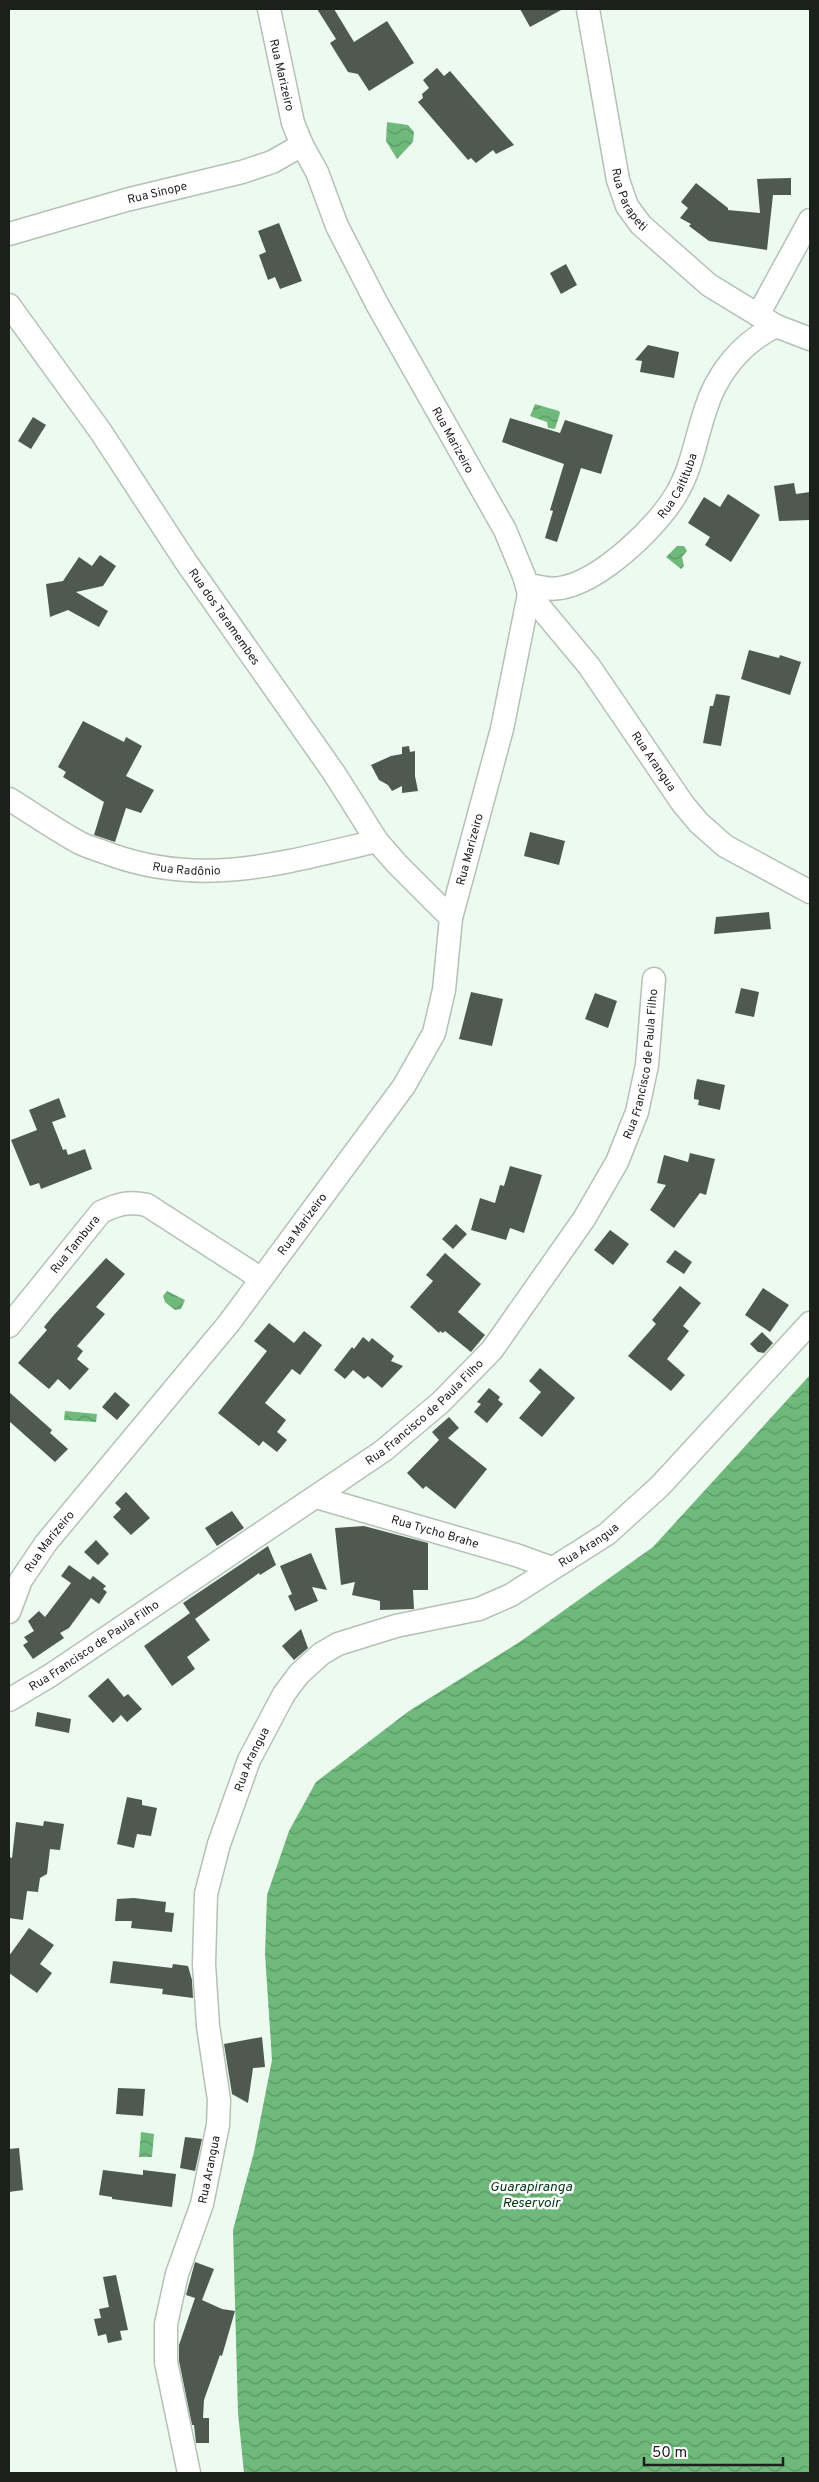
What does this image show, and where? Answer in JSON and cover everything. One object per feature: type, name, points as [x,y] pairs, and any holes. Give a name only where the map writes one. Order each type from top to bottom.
[{"type":"street","name":"Rua Marizeiro","points":[[9,1612],[21,1580],[46,1543],[229,1322],[404,1086],[434,1033],[444,990],[450,918],[502,729],[528,589],[505,530],[354,261],[337,226],[317,172],[302,145],[293,123],[269,9]]},
{"type":"street","name":"Rua Parapeti","points":[[588,9],[603,85],[618,180],[627,206],[650,233],[709,285],[767,320],[810,339]]},
{"type":"street","name":"Rua Sinope","points":[[9,234],[116,202],[260,167],[302,145]]},
{"type":"street","points":[[767,320],[810,220]]},
{"type":"street","name":"Rua dos Taramembes","points":[[9,305],[100,432],[186,562],[334,773],[377,841],[402,870],[450,918]]},
{"type":"street","name":"Rua Caitituba","points":[[528,589],[562,588],[576,583],[612,562],[649,530],[679,490],[688,471],[705,411],[720,376],[750,343],[767,320]]},
{"type":"street","name":"Rua Arangua","points":[[528,589],[589,666],[683,804],[700,823],[725,846],[810,892]]},
{"type":"street","name":"Rua Radônio","points":[[9,799],[81,843],[141,865],[185,871],[240,870],[293,862],[377,841]]},
{"type":"street","name":"Rua Francisco de Paula Filho","points":[[9,1700],[52,1675],[383,1451],[441,1402],[492,1350],[584,1219],[617,1162],[637,1112],[647,1065],[654,979]]},
{"type":"street","name":"Rua Tambura","points":[[9,1326],[100,1212],[120,1202],[147,1205],[260,1278]]},
{"type":"street","name":"Rua Arangua","points":[[189,2473],[166,2362],[166,2324],[178,2274],[202,2204],[218,2125],[219,2100],[208,2026],[204,1964],[206,1894],[219,1844],[249,1760],[284,1694],[299,1674],[321,1654],[338,1644],[362,1635],[479,1609],[511,1595],[607,1534],[660,1486],[810,1323]]},
{"type":"street","name":"Rua Tycho Brahe","points":[[316,1497],[516,1555],[552,1568]]},
{"type":"water","points":[[387,122],[408,125],[414,132],[413,142],[397,159],[386,141]]},
{"type":"water","points":[[535,404],[559,411],[555,429],[548,428],[547,422],[530,416]]},
{"type":"water","points":[[677,546],[684,546],[687,551],[682,557],[684,566],[681,569],[666,557]]},
{"type":"water","points":[[167,1291],[185,1300],[181,1309],[175,1310],[165,1302],[163,1296]]},
{"type":"water","name":"Guarapiranga Reservoir","points":[[810,1375],[810,2473],[244,2473],[238,2413],[233,2230],[254,2152],[272,2060],[265,1954],[267,1895],[289,1831],[316,1782],[409,1711],[521,1641],[653,1547]]},
{"type":"water","points":[[65,1411],[97,1414],[96,1422],[64,1420]]},
{"type":"water","points":[[141,2132],[154,2134],[152,2157],[139,2157]]},
{"type":"building","points":[[317,9],[334,9],[354,42],[387,21],[414,63],[369,91],[358,74],[348,72],[330,43],[336,39]]},
{"type":"building","points":[[520,9],[563,9],[530,27]]},
{"type":"building","points":[[437,68],[444,76],[450,71],[514,145],[496,154],[493,150],[476,163],[471,158],[468,160],[418,102],[423,98],[422,94],[429,88],[423,80]]},
{"type":"building","points":[[791,178],[791,195],[773,195],[767,250],[709,241],[689,226],[691,224],[680,218],[688,208],[681,202],[696,183],[728,208],[728,210],[760,213],[757,179]]},
{"type":"building","points":[[279,223],[302,281],[280,289],[275,277],[268,280],[259,255],[266,252],[258,231]]},
{"type":"building","points":[[566,264],[577,285],[561,294],[550,273]]},
{"type":"building","points":[[648,345],[679,352],[674,378],[640,372],[642,361],[635,360]]},
{"type":"building","points":[[33,417],[46,425],[31,449],[18,441]]},
{"type":"building","points":[[510,418],[560,433],[565,420],[613,435],[601,474],[581,468],[557,542],[545,538],[553,511],[550,510],[564,464],[502,442]]},
{"type":"building","points":[[794,483],[796,494],[810,492],[810,520],[779,521],[774,486]]},
{"type":"building","points":[[728,494],[760,515],[731,562],[705,545],[710,537],[688,523],[704,497],[720,507]]},
{"type":"building","points":[[100,555],[116,566],[103,586],[76,592],[108,611],[99,627],[68,610],[50,617],[46,584],[63,581],[79,557],[92,566]]},
{"type":"building","points":[[749,650],[779,658],[780,655],[801,662],[790,695],[741,679]]},
{"type":"building","points":[[716,694],[730,696],[721,746],[703,743],[710,706],[713,706]]},
{"type":"building","points":[[83,721],[124,742],[126,737],[142,746],[126,776],[154,790],[141,813],[126,808],[115,842],[94,835],[104,802],[63,777],[66,772],[58,767]]},
{"type":"building","points":[[409,746],[410,752],[415,751],[415,776],[418,791],[402,793],[402,786],[392,791],[388,785],[379,780],[371,765],[391,756],[402,754],[402,747]]},
{"type":"building","points":[[530,832],[565,841],[559,865],[524,856]]},
{"type":"building","points":[[769,912],[771,929],[714,934],[716,917]]},
{"type":"building","points":[[741,988],[759,992],[754,1017],[735,1013]]},
{"type":"building","points":[[471,992],[503,999],[492,1046],[459,1039]]},
{"type":"building","points":[[595,993],[617,1001],[608,1028],[585,1019]]},
{"type":"building","points":[[697,1079],[725,1085],[720,1110],[698,1105],[699,1100],[694,1099]]},
{"type":"building","points":[[59,1098],[66,1117],[52,1122],[63,1150],[66,1149],[68,1155],[85,1149],[92,1169],[41,1189],[39,1183],[30,1186],[11,1140],[37,1130],[29,1110]]},
{"type":"building","points":[[690,1153],[715,1159],[706,1195],[700,1193],[674,1228],[650,1210],[666,1185],[657,1183],[664,1155],[688,1162]]},
{"type":"building","points":[[510,1166],[542,1175],[524,1233],[510,1228],[506,1240],[471,1230],[480,1198],[495,1203],[500,1185],[504,1186]]},
{"type":"building","points":[[456,1224],[467,1234],[453,1249],[442,1239]]},
{"type":"building","points":[[610,1230],[629,1244],[613,1265],[594,1250]]},
{"type":"building","points":[[675,1250],[692,1262],[684,1274],[666,1262]]},
{"type":"building","points":[[445,1253],[481,1284],[458,1312],[485,1335],[471,1352],[445,1331],[443,1333],[440,1331],[439,1333],[410,1307],[433,1281],[426,1275]]},
{"type":"building","points":[[106,1258],[125,1274],[96,1307],[105,1314],[77,1346],[83,1351],[77,1359],[89,1369],[70,1390],[58,1379],[49,1389],[18,1363],[47,1330],[44,1327],[53,1316]]},
{"type":"building","points":[[680,1286],[701,1303],[683,1326],[689,1331],[667,1359],[685,1375],[671,1391],[628,1356],[656,1324],[652,1320]]},
{"type":"building","points":[[763,1288],[789,1305],[770,1332],[745,1315]]},
{"type":"building","points":[[269,1323],[294,1343],[304,1331],[322,1345],[300,1375],[292,1369],[265,1403],[286,1420],[277,1432],[287,1440],[277,1452],[263,1441],[259,1446],[218,1413],[267,1351],[254,1341]]},
{"type":"building","points":[[762,1332],[773,1343],[764,1353],[758,1352],[750,1344]]},
{"type":"building","points":[[363,1337],[369,1342],[372,1338],[394,1356],[391,1361],[403,1366],[382,1388],[368,1376],[364,1379],[353,1370],[345,1379],[334,1370],[352,1347],[354,1349]]},
{"type":"building","points":[[540,1368],[575,1398],[542,1437],[519,1418],[541,1392],[529,1381]]},
{"type":"building","points":[[489,1388],[500,1397],[498,1400],[503,1404],[487,1423],[474,1412],[481,1404],[477,1402]]},
{"type":"building","points":[[9,1392],[52,1430],[50,1433],[68,1449],[55,1462],[9,1421]]},
{"type":"building","points":[[115,1392],[130,1405],[117,1420],[102,1407]]},
{"type":"building","points":[[449,1417],[459,1428],[448,1438],[487,1469],[455,1509],[426,1486],[423,1489],[407,1473],[439,1440],[432,1432]]},
{"type":"building","points":[[126,1492],[150,1518],[131,1535],[113,1517],[121,1509],[115,1503]]},
{"type":"building","points":[[232,1511],[244,1528],[217,1546],[205,1528]]},
{"type":"building","points":[[364,1526],[428,1543],[428,1590],[413,1590],[414,1609],[380,1610],[380,1601],[352,1595],[355,1582],[341,1585],[335,1528]]},
{"type":"building","points":[[96,1540],[109,1554],[98,1565],[84,1552]]},
{"type":"building","points":[[268,1546],[276,1565],[260,1575],[259,1573],[195,1619],[210,1640],[187,1657],[195,1669],[172,1686],[144,1646],[190,1613],[183,1603]]},
{"type":"building","points":[[311,1553],[327,1590],[312,1587],[318,1601],[295,1611],[288,1596],[292,1594],[280,1566]]},
{"type":"building","points":[[69,1565],[90,1580],[93,1576],[106,1586],[103,1589],[107,1592],[99,1604],[91,1598],[69,1628],[60,1633],[64,1638],[33,1659],[23,1645],[28,1642],[24,1637],[34,1631],[28,1621],[39,1611],[45,1617],[71,1583],[61,1576]]},
{"type":"building","points":[[301,1629],[308,1648],[294,1660],[282,1646]]},
{"type":"building","points":[[108,1678],[124,1697],[128,1694],[142,1709],[127,1722],[121,1715],[113,1723],[88,1696]]},
{"type":"building","points":[[37,1712],[71,1719],[69,1733],[35,1726]]},
{"type":"building","points":[[127,1797],[142,1800],[142,1805],[157,1808],[151,1836],[137,1834],[134,1848],[117,1844]]},
{"type":"building","points":[[44,1821],[64,1824],[60,1850],[50,1849],[47,1874],[40,1878],[38,1892],[27,1891],[23,1920],[9,1918],[9,1857],[12,1858],[16,1822],[43,1826]]},
{"type":"building","points":[[134,1898],[166,1902],[165,1912],[174,1913],[172,1932],[131,1928],[132,1921],[115,1921],[117,1899]]},
{"type":"building","points":[[29,1928],[54,1945],[40,1964],[52,1973],[37,1993],[9,1973],[9,1956]]},
{"type":"building","points":[[113,1961],[172,1968],[173,1964],[188,1966],[192,1980],[193,1998],[162,1994],[163,1989],[110,1983]]},
{"type":"building","points":[[262,2037],[265,2067],[253,2068],[248,2103],[232,2094],[224,2044]]},
{"type":"building","points":[[118,2088],[145,2089],[143,2116],[116,2114]]},
{"type":"building","points":[[185,2137],[202,2139],[195,2171],[180,2168]]},
{"type":"building","points":[[19,2148],[23,2190],[9,2192],[9,2149]]},
{"type":"building","points":[[103,2170],[143,2175],[143,2170],[176,2174],[172,2207],[112,2199],[112,2197],[99,2195]]},
{"type":"building","points":[[195,2262],[214,2269],[202,2300],[222,2309],[235,2311],[222,2356],[220,2355],[204,2400],[203,2418],[209,2418],[209,2443],[196,2443],[194,2425],[192,2425],[179,2361],[179,2345],[195,2298],[186,2295]]},
{"type":"building","points":[[116,2275],[128,2330],[120,2331],[122,2340],[108,2343],[106,2334],[98,2336],[94,2319],[101,2318],[99,2309],[109,2307],[103,2277]]}]
